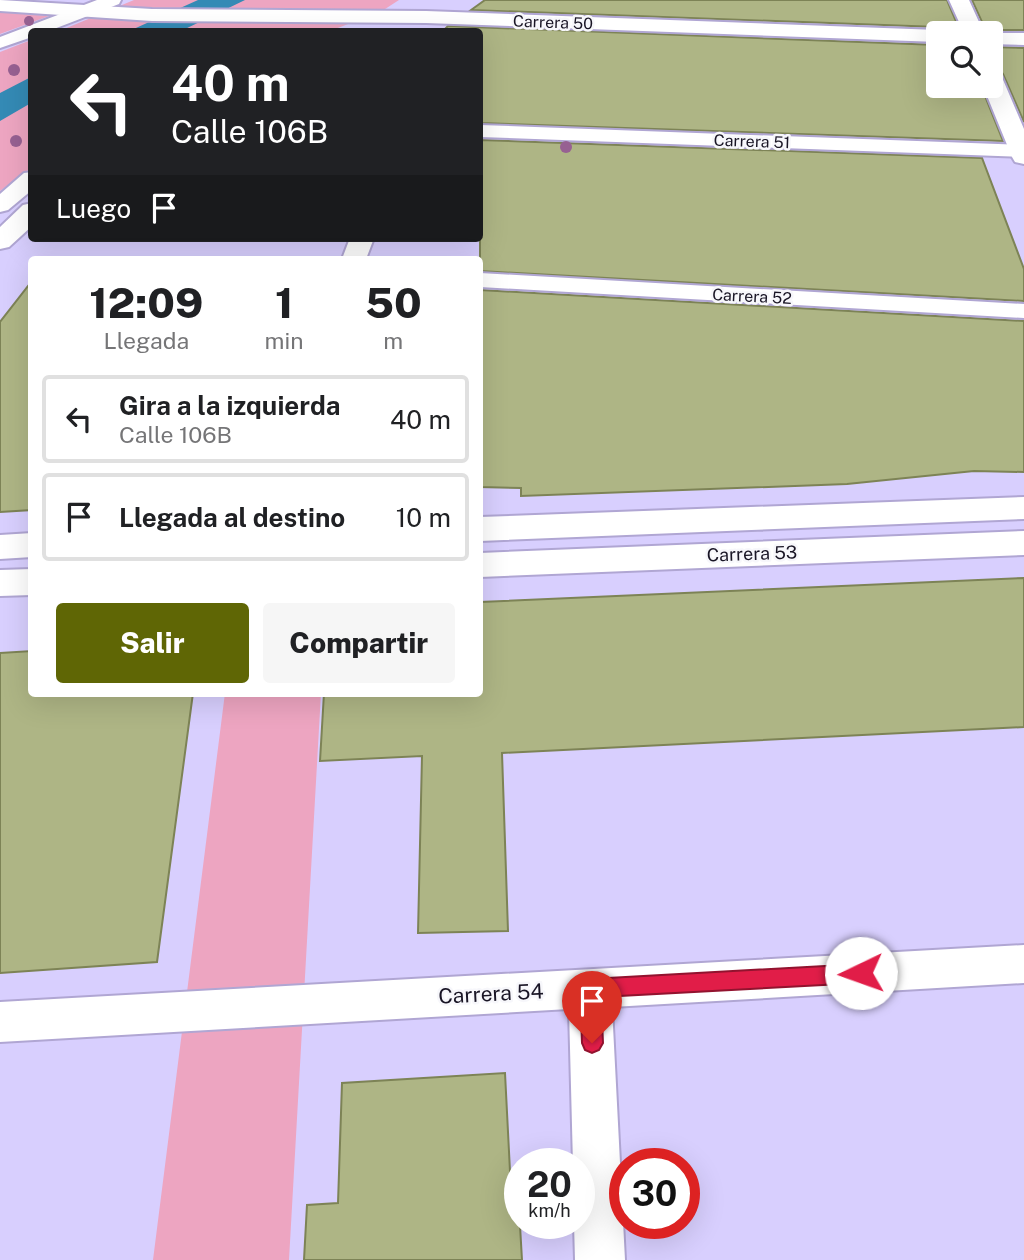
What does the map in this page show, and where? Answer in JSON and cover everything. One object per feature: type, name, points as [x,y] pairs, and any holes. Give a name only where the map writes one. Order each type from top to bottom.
[{"type":"street","points":[[38,28],[113,0]]},
{"type":"street","points":[[370,28],[389,24],[420,9],[454,0]]},
{"type":"street","points":[[960,0],[969,21]]},
{"type":"street","points":[[0,5],[152,15],[389,24]]},
{"type":"street","name":"Carrera 50","points":[[420,9],[926,35]]},
{"type":"street","points":[[224,17],[262,28]]},
{"type":"street","points":[[0,43],[28,32]]},
{"type":"street","points":[[1003,38],[1024,39]]},
{"type":"street","points":[[1000,98],[1023,153]]},
{"type":"street","name":"Carrera 51","points":[[483,131],[1023,153]]},
{"type":"street","points":[[0,205],[28,181]]},
{"type":"street","points":[[0,241],[28,215]]},
{"type":"street","name":"Carrera 52","points":[[483,280],[1024,311]]},
{"type":"street","name":"Carrera 53","points":[[483,529],[1024,508]]},
{"type":"street","name":"Carrera 53","points":[[483,565],[1024,543]]},
{"type":"street","points":[[0,547],[28,545]]},
{"type":"street","points":[[0,583],[28,582]]},
{"type":"street","name":"Carrera 54","points":[[0,1022],[1024,964]]},
{"type":"street","points":[[590,988],[600,1260]]},
{"type":"shaded area","points":[[134,0],[399,0],[382,11],[338,28],[67,28]]},
{"type":"shaded area","points":[[0,12],[49,16],[0,34]]},
{"type":"shaded area","points":[[28,41],[28,170],[0,191],[0,52]]},
{"type":"shaded area","points":[[224,697],[321,697],[289,1260],[153,1260]]},
{"type":"water","points":[[198,0],[245,0],[187,28],[136,28]]},
{"type":"water","points":[[28,79],[28,105],[0,121],[0,93]]},
{"type":"building","points":[[485,0],[947,0],[956,21],[926,21],[926,27],[471,10]]},
{"type":"building","points":[[972,0],[1024,0],[1024,30],[1003,30],[1003,21],[982,21]]},
{"type":"building","points":[[448,26],[926,45],[926,98],[986,98],[1003,141],[483,123],[483,28],[446,28]]},
{"type":"building","points":[[1003,47],[1024,48],[1024,122],[1003,74]]},
{"type":"building","points":[[483,140],[982,158],[1024,269],[1024,301],[483,271],[483,256],[480,256],[480,242],[483,242]]},
{"type":"building","points":[[28,286],[28,510],[0,512],[0,322]]},
{"type":"building","points":[[483,290],[1024,321],[1024,472],[974,471],[847,484],[521,496],[521,488],[483,487]]},
{"type":"building","points":[[1024,578],[1024,727],[502,753],[508,931],[418,933],[422,756],[320,761],[324,697],[483,697],[483,602]]},
{"type":"building","points":[[28,651],[28,697],[192,697],[157,962],[0,973],[0,653]]},
{"type":"building","points":[[505,1073],[509,1148],[504,1148],[504,1239],[521,1239],[522,1260],[304,1260],[307,1205],[338,1203],[342,1083]]},
{"type":"route","points":[[592,1043],[590,988],[861,973]]}]
